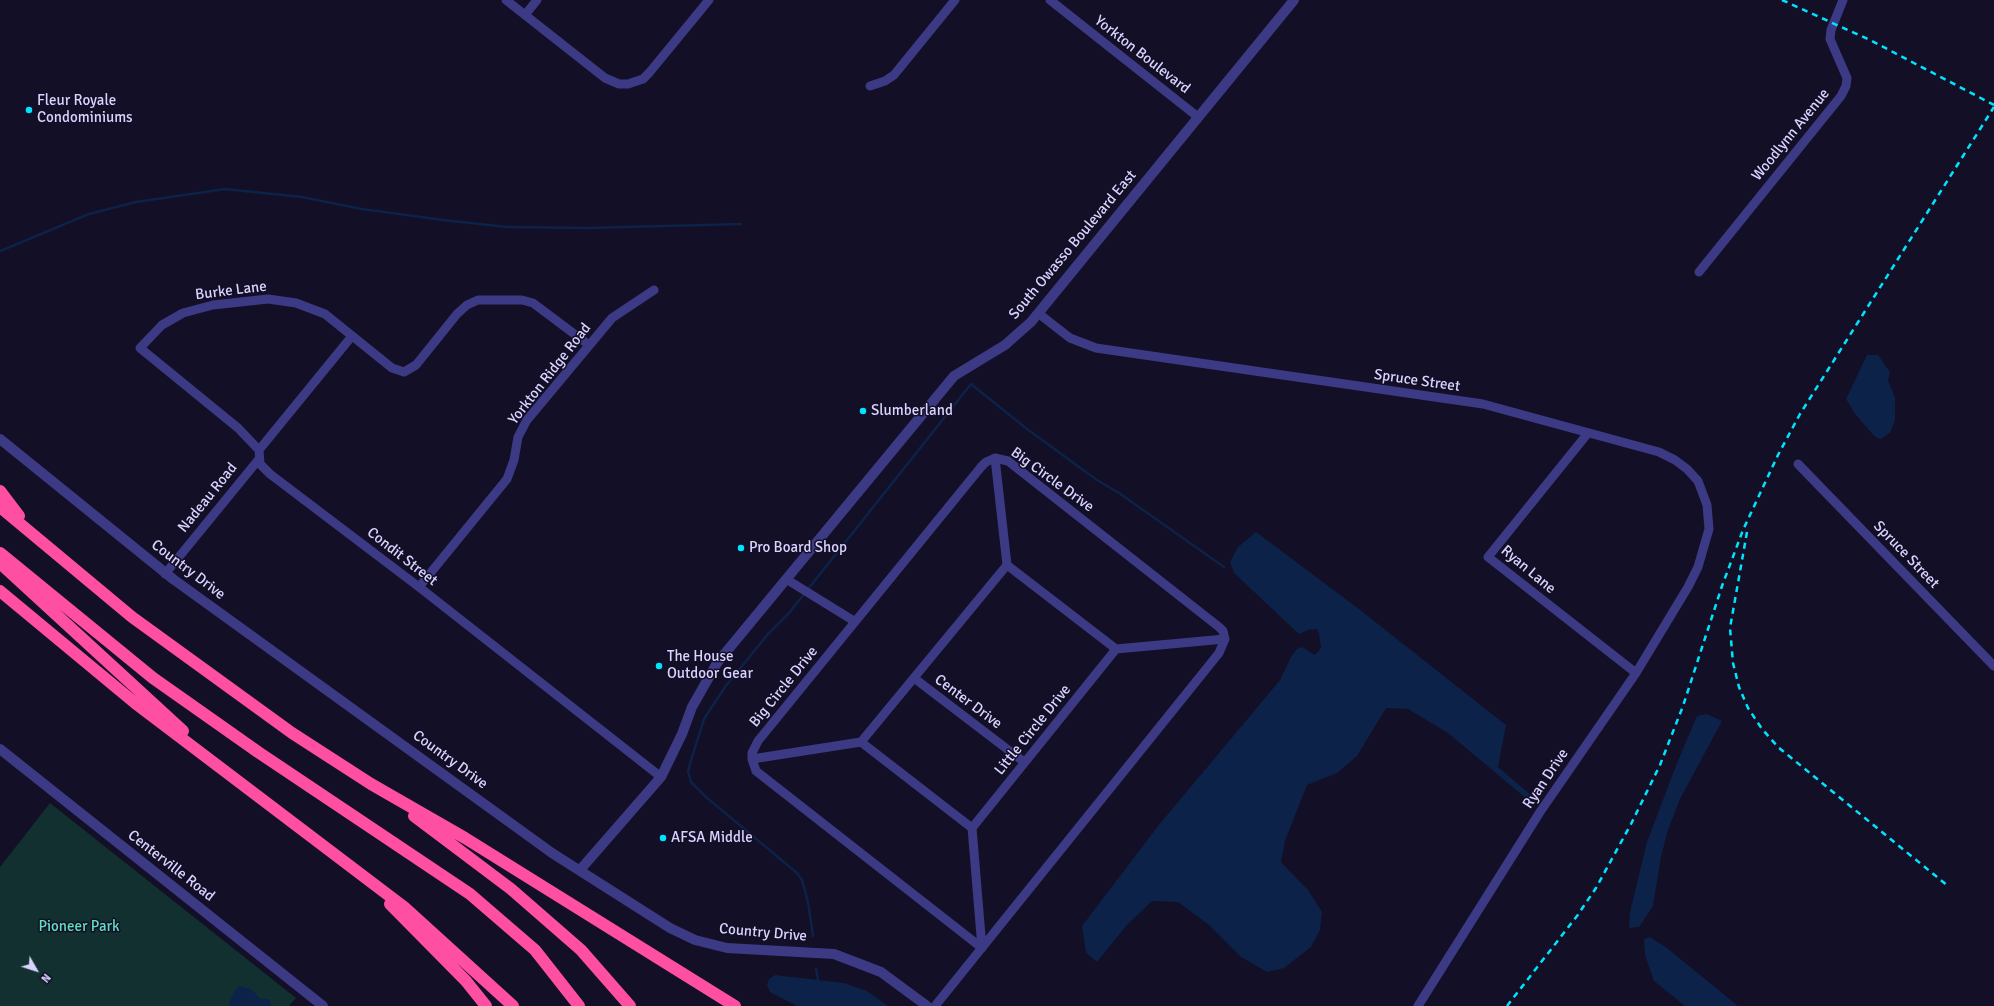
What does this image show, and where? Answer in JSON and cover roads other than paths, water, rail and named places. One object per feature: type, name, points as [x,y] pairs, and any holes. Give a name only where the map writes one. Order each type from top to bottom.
[{"type":"highway","points":[[0,491],[32,533]]},
{"type":"highway","points":[[0,507],[138,622],[292,733],[371,784],[465,838],[735,1006]]},
{"type":"highway","points":[[0,553],[153,678],[258,752],[470,894],[535,950],[579,1006]]},
{"type":"highway","points":[[0,563],[233,777]]},
{"type":"highway","points":[[0,591],[135,704],[416,917],[513,1006]]},
{"type":"highway","points":[[371,784],[511,889],[581,950],[630,1006]]},
{"type":"highway","points":[[365,879],[466,981],[486,1006]]},
{"type":"street","points":[[506,0],[610,81],[628,84],[643,79],[650,73],[709,0]]},
{"type":"street","points":[[525,15],[537,0]]},
{"type":"street","points":[[870,86],[885,81],[894,74],[955,0]]},
{"type":"street","name":"Yorkton Boulevard","points":[[1050,0],[1198,117]]},
{"type":"street","name":"South Owasso Boulevard East","points":[[580,870],[661,777],[682,734],[692,707],[717,663],[954,376],[1011,340],[1038,313],[1294,0]]},
{"type":"street","name":"Woodlynn Avenue","points":[[1699,272],[1841,96],[1846,86],[1847,78],[1830,39],[1831,30],[1843,0]]},
{"type":"street","name":"Yorkton Ridge Road","points":[[419,587],[507,479],[511,470],[518,438],[522,428],[612,318],[654,290]]},
{"type":"street","name":"Burke Lane","points":[[140,348],[162,325],[183,312],[198,307],[249,300],[284,300],[311,308],[331,318],[392,368],[404,372],[416,365],[467,305],[478,300],[522,300],[542,309],[589,345]]},
{"type":"street","name":"Spruce Street","points":[[1038,313],[1070,338],[1096,348],[1483,404],[1659,452],[1675,460],[1687,469],[1698,481],[1707,505],[1710,517],[1708,537],[1698,567]]},
{"type":"street","name":"Nadeau Road","points":[[165,574],[352,336]]},
{"type":"street","name":"Condit Street","points":[[140,348],[238,428],[259,455],[260,464],[270,474],[419,587],[661,777]]},
{"type":"street","name":"Ryan Lane","points":[[1588,433],[1488,557],[1636,673]]},
{"type":"street","name":"Country Drive","points":[[0,439],[165,574],[552,853],[670,928],[695,940],[726,948],[834,954],[881,972],[927,1006]]},
{"type":"street","points":[[982,948],[756,771],[752,760],[861,742],[1007,565],[995,458]]},
{"type":"street","name":"Big Circle Drive","points":[[752,760],[754,746],[854,621],[981,466],[995,458],[1008,462],[1219,627],[1223,631],[1225,639]]},
{"type":"street","name":"Spruce Street","points":[[1798,464],[1994,666]]},
{"type":"street","points":[[935,1006],[1219,653],[1225,639],[1116,649],[1007,565]]},
{"type":"street","name":"Ryan Drive","points":[[1418,1006],[1540,812],[1636,673],[1676,610],[1698,567]]},
{"type":"street","points":[[786,580],[854,621]]},
{"type":"street","name":"Little Circle Drive","points":[[972,828],[1116,649]]},
{"type":"street","name":"Center Drive","points":[[914,678],[1024,762]]},
{"type":"street","points":[[861,742],[972,828],[982,948]]},
{"type":"street","name":"Centerville Road","points":[[0,749],[323,1006]]},
{"type":"water","points":[[1867,355],[1878,355],[1890,372],[1888,381],[1895,397],[1895,420],[1890,433],[1881,439],[1875,437],[1855,414],[1846,399]]},
{"type":"water","points":[[1256,532],[1355,606],[1506,725],[1498,767],[1538,801],[1534,805],[1448,733],[1408,709],[1386,708],[1357,756],[1337,773],[1307,785],[1285,841],[1281,862],[1308,890],[1322,912],[1320,930],[1311,947],[1284,968],[1267,972],[1241,957],[1209,925],[1178,902],[1152,901],[1126,926],[1097,962],[1086,953],[1082,926],[1158,826],[1280,680],[1291,657],[1297,649],[1302,647],[1315,655],[1321,648],[1317,629],[1308,630],[1299,634],[1234,573],[1230,562],[1238,547]]},
{"type":"water","points":[[1707,714],[1722,721],[1680,799],[1668,830],[1661,857],[1653,906],[1639,927],[1629,928],[1630,912],[1647,842],[1677,763],[1697,716]]},
{"type":"water","points":[[1650,937],[1667,948],[1738,1006],[1685,1006],[1654,981],[1645,955],[1644,939]]},
{"type":"water","points":[[775,975],[844,983],[867,991],[888,1006],[797,1006],[770,992],[767,985],[769,979]]},
{"type":"water","points":[[239,986],[251,989],[261,999],[269,999],[271,1004],[270,1006],[230,1006],[229,1003],[233,994]]},
{"type":"waterway","points":[[0,251],[89,214],[136,202],[225,189],[302,197],[362,209],[507,227],[587,228],[741,224]]},
{"type":"waterway","points":[[813,936],[808,902],[802,880],[797,873],[706,797],[691,782],[688,771],[704,719],[725,687],[768,634],[789,613],[971,384],[1027,429],[1097,480],[1119,493],[1224,567]]},
{"type":"waterway","points":[[816,969],[818,980]]},
{"type":"railway","points":[[1782,0],[1872,41],[1994,105]]},
{"type":"railway","points":[[1507,1006],[1577,916],[1596,888],[1631,824],[1660,765],[1683,706],[1722,586],[1743,530],[1778,455],[1800,414],[1994,107]]},
{"type":"railway","points":[[1747,532],[1730,628],[1733,663],[1739,687],[1748,708],[1762,729],[1778,747],[1948,886]]},
{"type":"place","name":"Fleur Royale Condominiums","points":[[29,110]]},
{"type":"place","name":"Slumberland","points":[[863,411]]},
{"type":"place","name":"Pro Board Shop","points":[[741,548]]},
{"type":"place","name":"The House Outdoor Gear","points":[[659,666]]},
{"type":"place","name":"AFSA Middle","points":[[663,838]]},
{"type":"park label","name":"Pioneer Park","points":[[79,927]]}]
